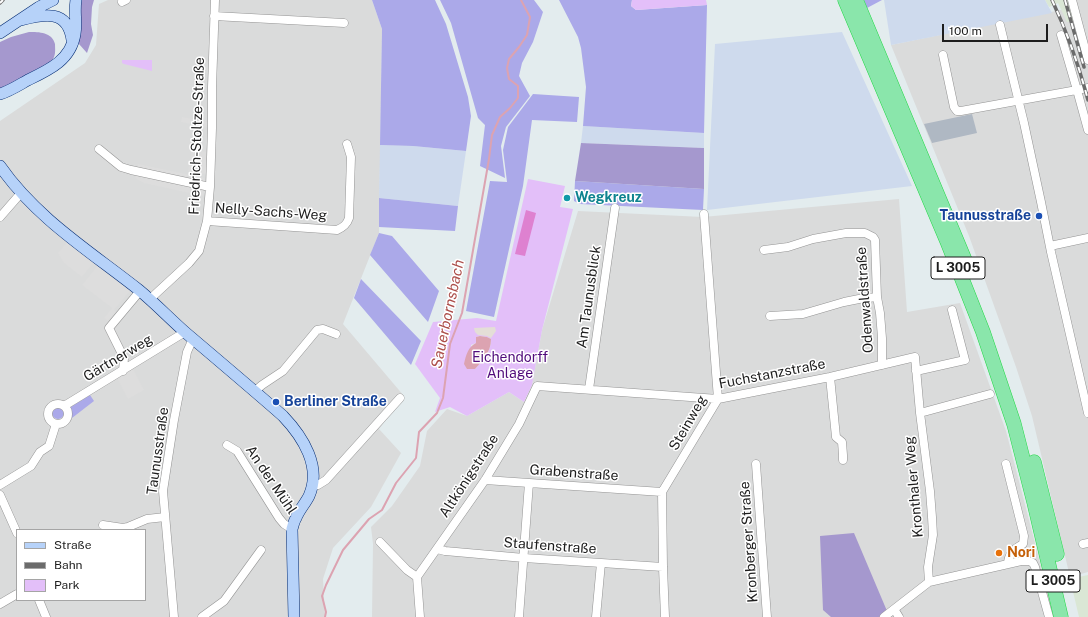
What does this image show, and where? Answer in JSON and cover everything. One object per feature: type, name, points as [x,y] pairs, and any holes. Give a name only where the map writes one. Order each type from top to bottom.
[{"type":"highway","name":"L 3005","points":[[845,0],[947,242],[983,332],[1014,424],[1061,617]]},
{"type":"highway","name":"L 3005","points":[[856,0],[956,238],[994,334],[1026,433],[1071,617]]},
{"type":"street","points":[[0,33],[21,20],[41,4],[52,0]]},
{"type":"street","points":[[1,94],[57,64],[65,57],[75,34],[76,0]]},
{"type":"street","name":"Friedrich-Stoltze-Straße","points":[[150,300],[189,263],[199,251],[207,221],[210,187],[215,0]]},
{"type":"street","points":[[1072,0],[1088,60]]},
{"type":"street","points":[[21,20],[40,15],[58,18],[68,26],[71,32],[71,46]]},
{"type":"street","points":[[214,16],[344,23]]},
{"type":"street","points":[[1000,25],[1088,413]]},
{"type":"street","points":[[1061,35],[1088,130]]},
{"type":"street","points":[[942,55],[954,107],[957,111],[961,112],[1088,88]]},
{"type":"street","name":"Nelly-Sachs-Weg","points":[[207,221],[337,230],[343,228],[347,224],[349,218],[351,157],[347,144]]},
{"type":"street","points":[[100,149],[121,167],[210,187]]},
{"type":"street","points":[[0,166],[21,193],[48,219],[140,291],[189,336],[283,416],[300,436],[313,470],[312,487],[296,517],[292,529],[294,617]]},
{"type":"street","points":[[0,217],[21,193]]},
{"type":"street","name":"Am Taunusblick","points":[[589,389],[615,208]]},
{"type":"street","name":"Steinweg","points":[[662,492],[718,398],[704,214]]},
{"type":"street","name":"Odenwaldstraße","points":[[764,250],[788,247],[813,239],[829,236],[853,233],[865,233],[871,235],[875,240],[877,297],[882,338],[882,365]]},
{"type":"street","points":[[1050,246],[1088,238]]},
{"type":"street","points":[[123,371],[124,358],[109,328],[140,291]]},
{"type":"street","points":[[770,316],[803,314],[844,302],[877,297]]},
{"type":"street","points":[[916,370],[965,360],[952,310]]},
{"type":"street","points":[[255,391],[283,371],[317,330],[323,329],[336,334]]},
{"type":"street","name":"Gärtnerweg","points":[[64,406],[123,371],[189,336]]},
{"type":"street","name":"Taunusstraße","points":[[174,617],[163,491],[174,420],[187,352],[191,343],[189,336]]},
{"type":"street","name":"Fuchstanzstraße","points":[[537,386],[718,398],[830,377],[914,358]]},
{"type":"street","name":"Kronthaler Weg","points":[[914,358],[930,491],[933,529],[928,567],[929,582]]},
{"type":"street","points":[[830,377],[836,437],[842,442],[842,460]]},
{"type":"street","name":"Altkönigstraße","points":[[417,577],[485,480],[519,424],[537,386]]},
{"type":"street","points":[[920,413],[990,394]]},
{"type":"street","points":[[312,487],[326,480],[400,398]]},
{"type":"street","points":[[54,405],[64,406],[68,413],[67,419],[62,423],[56,424],[49,420],[48,411],[54,405]]},
{"type":"street","points":[[0,485],[31,466],[40,452],[49,446],[56,424]]},
{"type":"street","name":"An der Mühl","points":[[227,445],[236,451],[279,518],[284,524],[292,529]]},
{"type":"street","name":"Kronberger Straße","points":[[756,464],[767,617]]},
{"type":"street","points":[[1006,464],[1024,536],[1023,544],[1015,548],[1008,560],[1008,564]]},
{"type":"street","name":"Grabenstraße","points":[[485,480],[662,492]]},
{"type":"street","points":[[518,617],[529,483]]},
{"type":"street","points":[[662,492],[665,617]]},
{"type":"street","points":[[0,495],[16,531]]},
{"type":"street","points":[[103,525],[123,528],[147,519],[165,517]]},
{"type":"street","points":[[380,542],[407,570],[417,577],[420,617]]},
{"type":"street","name":"Staufenstraße","points":[[436,548],[445,551],[524,558],[663,567]]},
{"type":"street","points":[[202,617],[224,601],[261,550]]},
{"type":"street","points":[[884,617],[929,582],[1021,561],[1029,561],[1033,563],[1035,567],[1049,617]]},
{"type":"street","points":[[596,617],[601,563]]},
{"type":"street","points":[[0,604],[16,595]]},
{"type":"street","points":[[39,601],[46,617]]},
{"type":"street","points":[[894,609],[898,617]]},
{"type":"shaded area","points":[[81,0],[94,0],[91,24],[93,35],[87,53],[79,44],[79,13]]},
{"type":"shaded area","points":[[108,0],[372,0],[382,29],[379,233],[343,324],[404,396],[379,429],[401,453],[371,507],[333,548],[323,579],[325,617],[0,617],[0,121],[85,63],[96,45],[99,4]]},
{"type":"shaded area","points":[[372,0],[435,0],[446,24],[468,97],[471,116],[466,151],[413,146],[380,145],[382,29]]},
{"type":"shaded area","points":[[440,0],[534,0],[543,12],[533,42],[522,63],[519,76],[530,96],[506,127],[501,146],[505,178],[480,166],[485,125],[478,118],[451,23]]},
{"type":"shaded area","points":[[559,0],[632,0],[631,6],[636,10],[707,5],[704,133],[583,126],[586,87],[581,48],[578,37]]},
{"type":"shaded area","points":[[864,0],[882,0],[867,8]]},
{"type":"shaded area","points":[[884,0],[1045,0],[1052,13],[891,45]]},
{"type":"shaded area","points":[[1045,0],[1068,0],[1074,21],[1067,22],[1058,3],[1049,7]]},
{"type":"shaded area","points":[[1073,0],[1088,0],[1088,572],[1070,577],[1032,416],[1016,367],[969,236],[891,45],[1075,7]]},
{"type":"shaded area","points":[[29,32],[37,32],[51,37],[55,44],[53,59],[37,73],[0,89],[0,42]]},
{"type":"shaded area","points":[[842,32],[912,186],[707,210],[715,44]]},
{"type":"shaded area","points":[[533,94],[579,97],[577,122],[532,120],[523,186],[494,317],[466,311],[490,181],[507,182],[503,150],[508,127]]},
{"type":"shaded area","points":[[972,114],[977,133],[932,143],[924,124]]},
{"type":"shaded area","points":[[182,117],[208,122],[207,127],[181,122]]},
{"type":"shaded area","points":[[583,126],[704,133],[704,148],[581,143]]},
{"type":"shaded area","points":[[581,143],[704,148],[704,189],[575,181]]},
{"type":"shaded area","points":[[380,145],[413,146],[466,151],[458,206],[379,198]]},
{"type":"shaded area","points":[[192,149],[207,152],[206,174],[188,171]]},
{"type":"shaded area","points":[[138,164],[205,178],[203,196],[144,183],[135,178]]},
{"type":"shaded area","points":[[575,181],[704,189],[703,210],[580,204],[574,201]]},
{"type":"shaded area","points":[[379,198],[458,206],[455,231],[379,227]]},
{"type":"shaded area","points":[[899,199],[907,312],[960,303],[1006,431],[1054,617],[372,617],[373,544],[371,527],[392,506],[420,466],[427,431],[447,409],[467,416],[509,392],[524,402],[532,385],[542,330],[578,211],[703,217]]},
{"type":"shaded area","points":[[526,210],[536,213],[525,256],[515,254]]},
{"type":"shaded area","points":[[379,233],[392,236],[439,291],[428,322],[370,255]]},
{"type":"shaded area","points":[[68,241],[94,262],[82,277],[64,263],[58,253]]},
{"type":"shaded area","points":[[98,265],[130,291],[114,310],[116,312],[108,321],[104,318],[112,308],[82,285]]},
{"type":"shaded area","points":[[361,279],[421,341],[411,365],[354,298]]},
{"type":"shaded area","points":[[495,327],[496,331],[491,338],[478,335],[474,328]]},
{"type":"shaded area","points":[[480,336],[491,339],[490,348],[486,356],[475,369],[467,369],[464,364],[467,354],[469,349],[476,343],[476,337]]},
{"type":"shaded area","points":[[133,369],[144,390],[128,399],[117,378]]},
{"type":"shaded area","points":[[90,395],[94,401],[72,418],[69,408]]},
{"type":"shaded area","points":[[56,407],[60,407],[64,413],[60,419],[56,419],[52,415],[52,411]]},
{"type":"shaded area","points":[[854,533],[887,611],[880,617],[831,617],[823,610],[820,536]]},
{"type":"shaded area","points":[[1088,575],[1088,617],[1079,617],[1070,579]]},
{"type":"green space","points":[[632,0],[706,0],[707,5],[636,10],[631,6]]},
{"type":"green space","points":[[122,60],[152,60],[152,71],[124,64],[122,63]]},
{"type":"green space","name":"Eichendorff Anlage","points":[[528,179],[565,186],[560,207],[573,209],[542,330],[532,385],[524,402],[509,392],[467,416],[450,407],[435,412],[440,398],[415,364],[433,322],[477,318],[496,321]],"holes":[[[476,337],[487,337],[491,339],[490,348],[486,356],[475,369],[471,345],[476,343]]]},
{"type":"waterway","name":"Sauerbornsbach","points":[[325,617],[326,612],[322,596],[343,550],[369,519],[382,510],[396,483],[416,458],[419,432],[437,413],[443,398],[450,344],[462,313],[492,135],[500,117],[518,98],[518,86],[509,79],[507,68],[509,59],[527,35],[530,17],[521,0]]},
{"type":"railway","points":[[0,3],[3,0]]},
{"type":"railway","points":[[1052,0],[1063,24],[1088,100]]},
{"type":"railway","points":[[1065,0],[1084,67]]},
{"type":"place","name":"Wegkreuz","points":[[567,198]]},
{"type":"place","name":"Taunusstraße","points":[[1039,216]]},
{"type":"place","name":"Berliner Straße","points":[[276,402]]},
{"type":"place","name":"Nori","points":[[999,553]]}]
